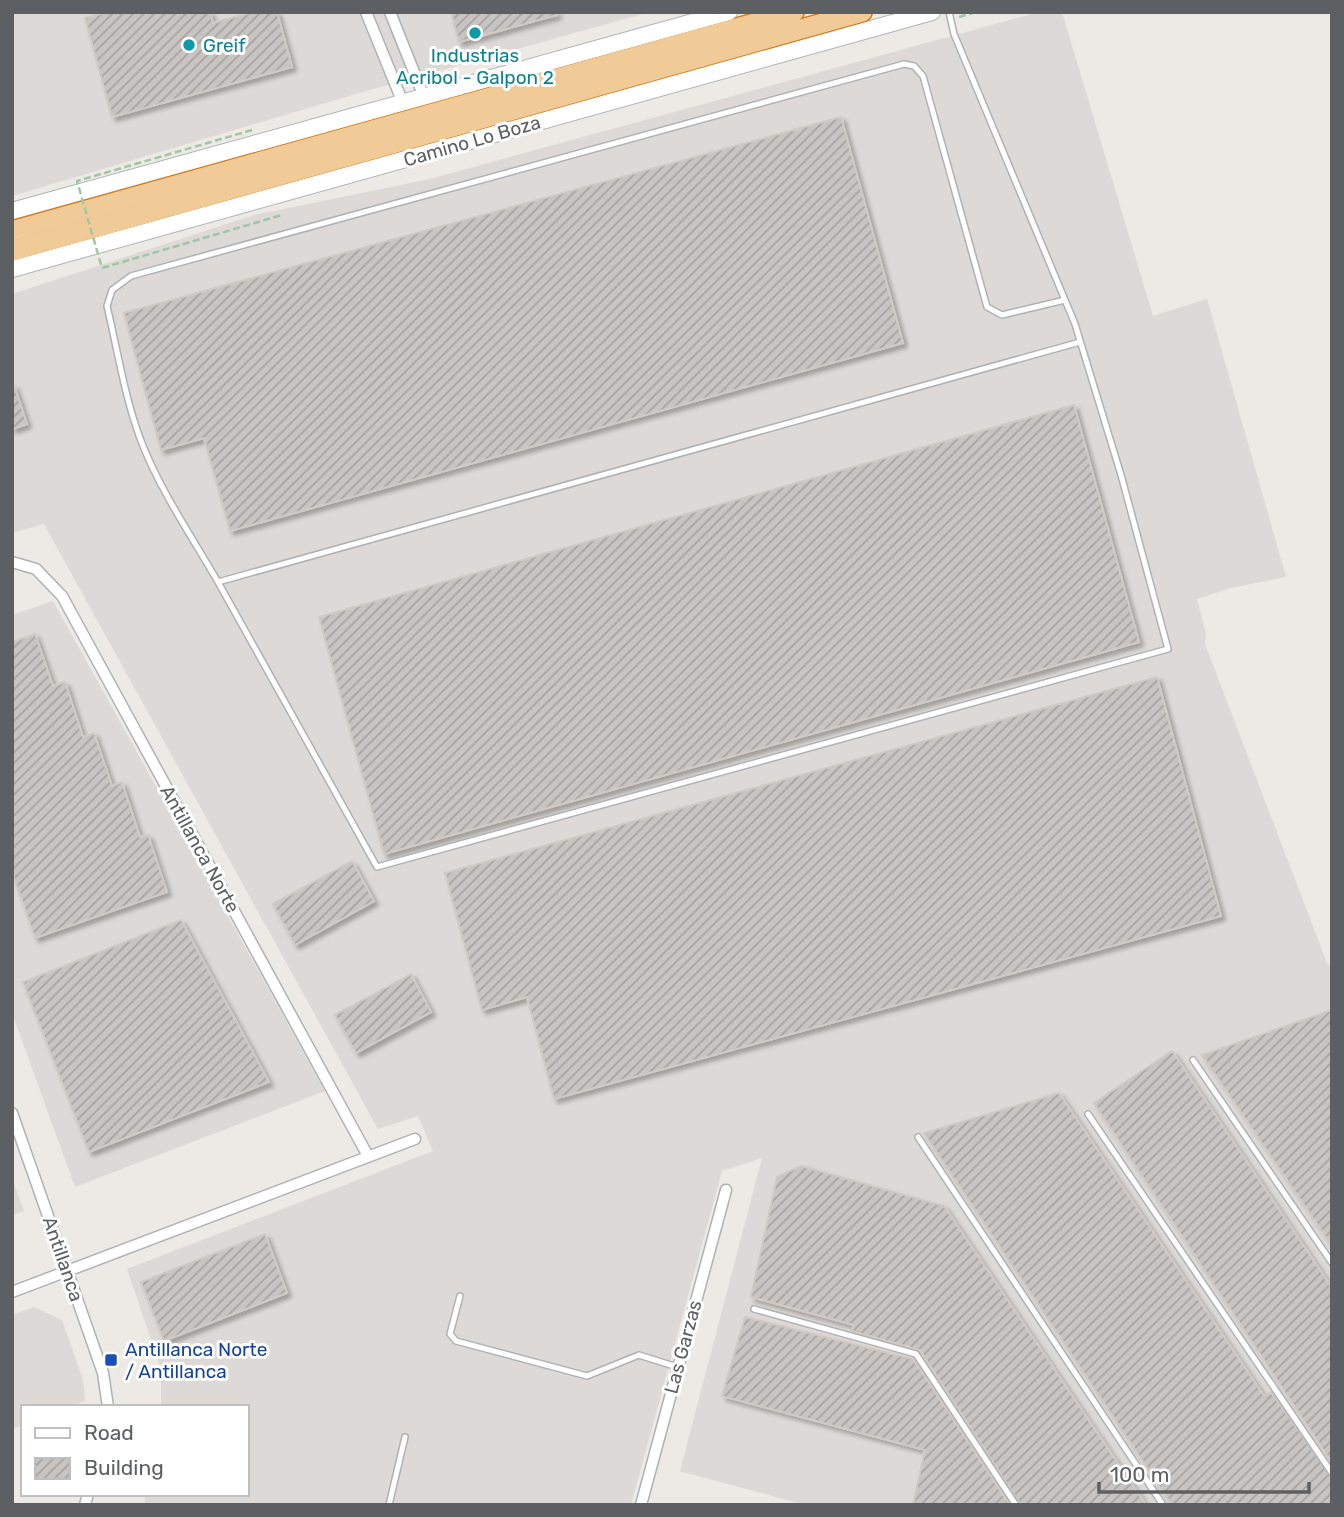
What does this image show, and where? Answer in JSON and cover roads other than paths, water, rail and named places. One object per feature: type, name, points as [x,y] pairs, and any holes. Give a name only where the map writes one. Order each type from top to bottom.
[{"type":"highway","points":[[12,231],[794,12]]},
{"type":"highway","points":[[12,251],[862,12]]},
{"type":"street","points":[[366,12],[403,103]]},
{"type":"street","points":[[390,12],[424,97]]},
{"type":"street","points":[[12,212],[729,12]]},
{"type":"street","name":"Camino Lo Boza","points":[[12,269],[932,12]]},
{"type":"street","name":"Antillanca Norte","points":[[12,562],[36,569],[62,596],[368,1156]]},
{"type":"street","name":"Antillanca","points":[[12,1113],[103,1373],[108,1405]]},
{"type":"street","points":[[12,1292],[415,1139]]},
{"type":"street","name":"Las Garzas","points":[[641,1505],[726,1190]]},
{"type":"lane","points":[[949,12],[954,34],[1065,300],[1080,342],[1121,475],[1168,649],[376,867],[157,476],[130,407],[107,306],[113,290],[131,276],[909,64],[923,76],[986,307],[1002,315],[1065,300]]},
{"type":"lane","points":[[218,582],[1080,342]]},
{"type":"lane","points":[[1193,1060],[1332,1263]]},
{"type":"lane","points":[[1088,1114],[1332,1473]]},
{"type":"lane","points":[[918,1137],[1163,1505]]},
{"type":"lane","points":[[460,1296],[450,1334],[456,1341],[587,1376],[639,1355],[678,1367]]},
{"type":"lane","points":[[754,1309],[916,1354],[1016,1505]]},
{"type":"lane","points":[[389,1505],[405,1437]]},
{"type":"place","name":"Industrias Acribol - Galpon 2","points":[[475,33]]},
{"type":"place","name":"Greif","points":[[189,45]]},
{"type":"place","name":"Antillanca Norte / Antillanca","points":[[111,1360]]}]
